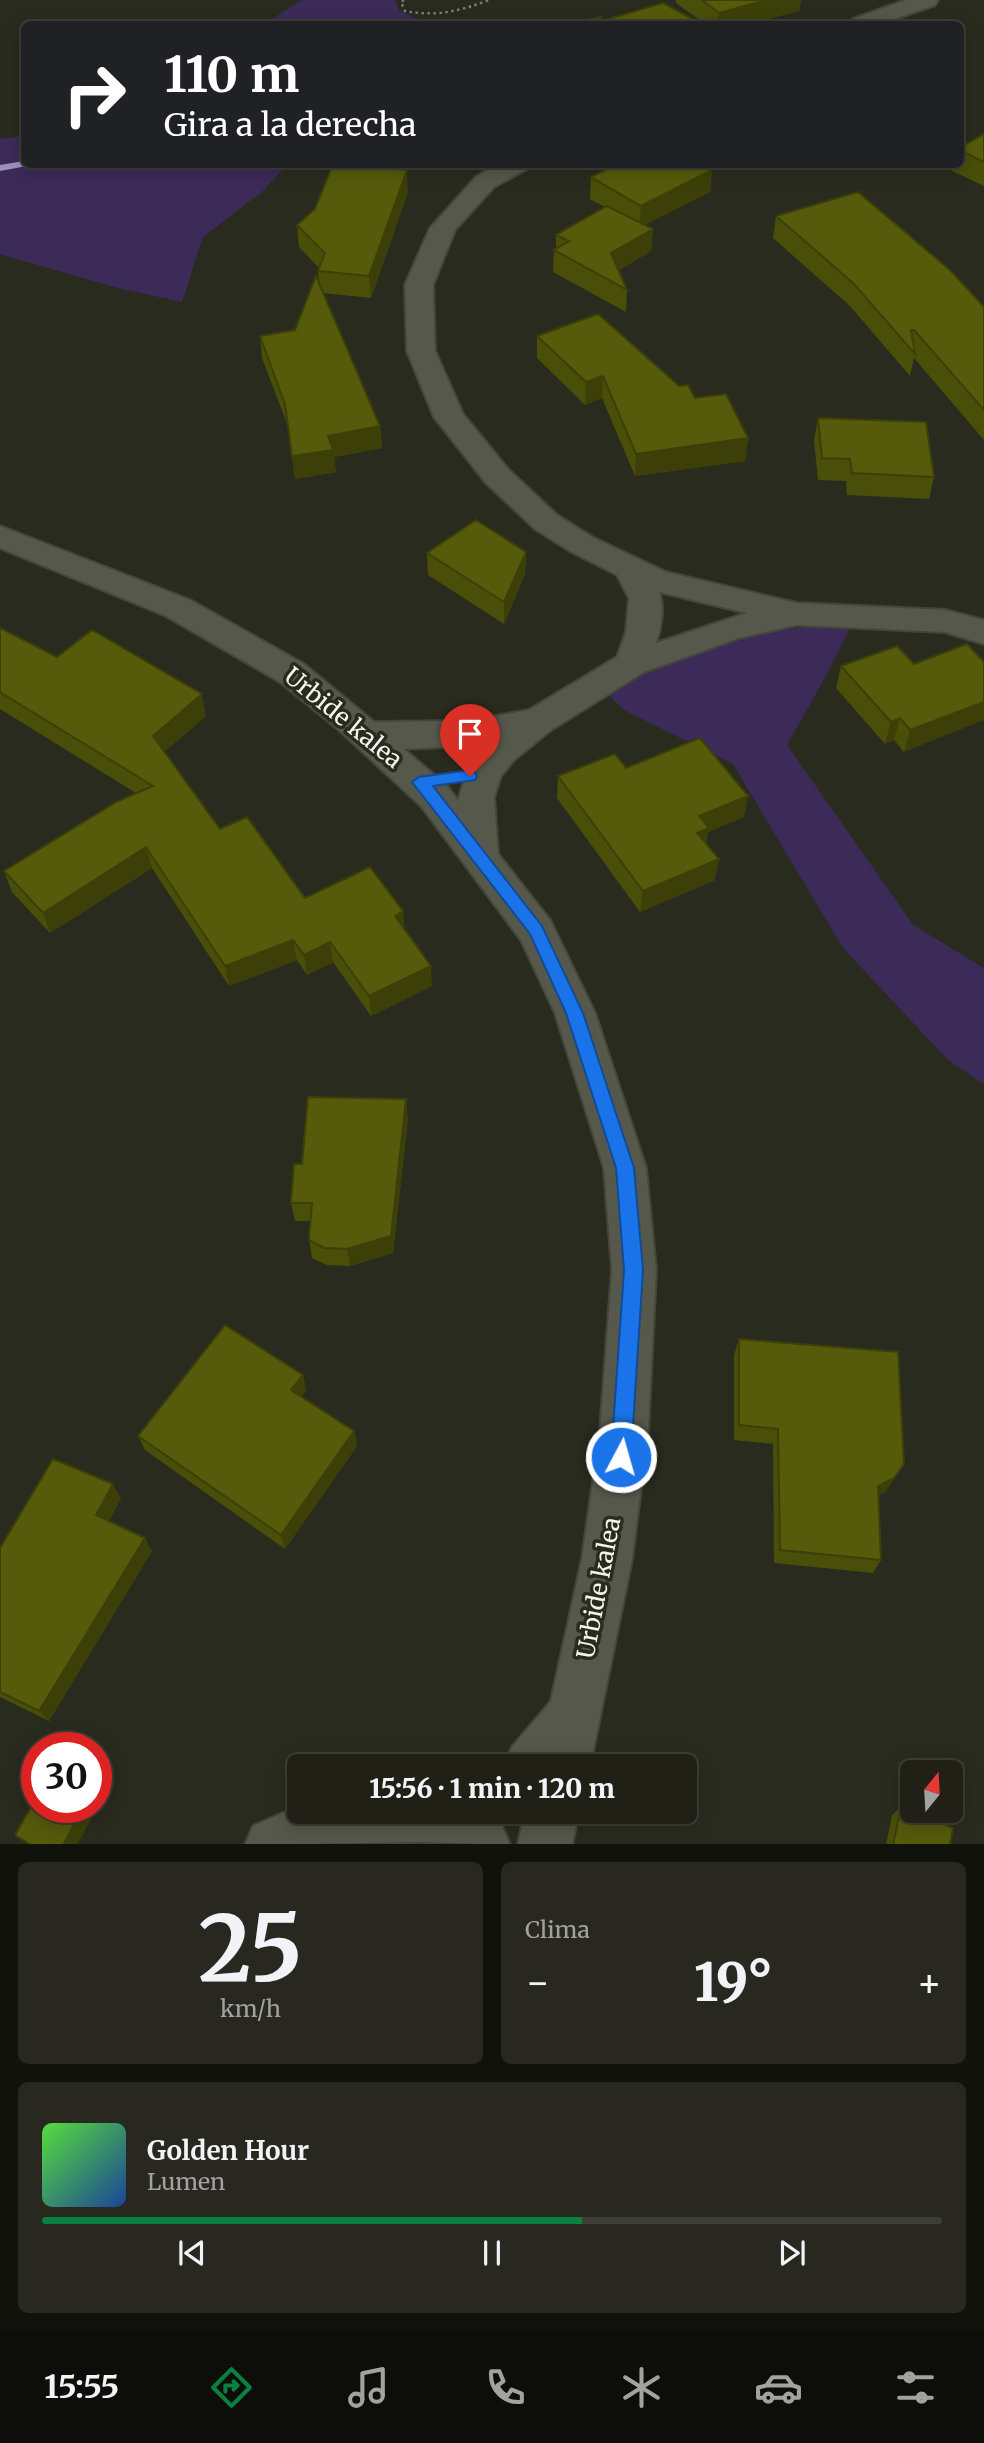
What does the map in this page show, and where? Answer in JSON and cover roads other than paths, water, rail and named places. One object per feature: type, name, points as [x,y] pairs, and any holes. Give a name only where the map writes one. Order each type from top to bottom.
[{"type":"street","points":[[869,21],[927,0]]},
{"type":"street","points":[[511,168],[485,182],[443,228],[419,285],[421,351],[449,417],[496,476],[546,522],[581,544],[657,580],[797,614],[945,621],[984,632]]},
{"type":"street","name":"Urbide kalea","points":[[0,536],[178,608],[292,673],[366,734],[434,796],[481,857],[536,931],[575,1013],[625,1168],[634,1270],[624,1432],[607,1559],[566,1754]]},
{"type":"street","points":[[631,570],[645,598],[643,632],[632,664]]},
{"type":"street","points":[[945,621],[984,609]]},
{"type":"street","points":[[481,857],[475,797],[485,771],[500,752],[539,721],[632,664],[733,628],[797,614]]},
{"type":"street","points":[[366,734],[429,738],[497,732],[539,721]]},
{"type":"street","points":[[419,782],[438,748],[455,736]]},
{"type":"street","points":[[419,782],[455,780],[485,771]]},
{"type":"street","points":[[543,1754],[575,1710]]},
{"type":"street","points":[[272,1844],[374,1824]]},
{"type":"street","points":[[453,1824],[483,1844]]},
{"type":"street","points":[[545,1844],[549,1824]]},
{"type":"waterway","points":[[0,168],[21,164]]}]
